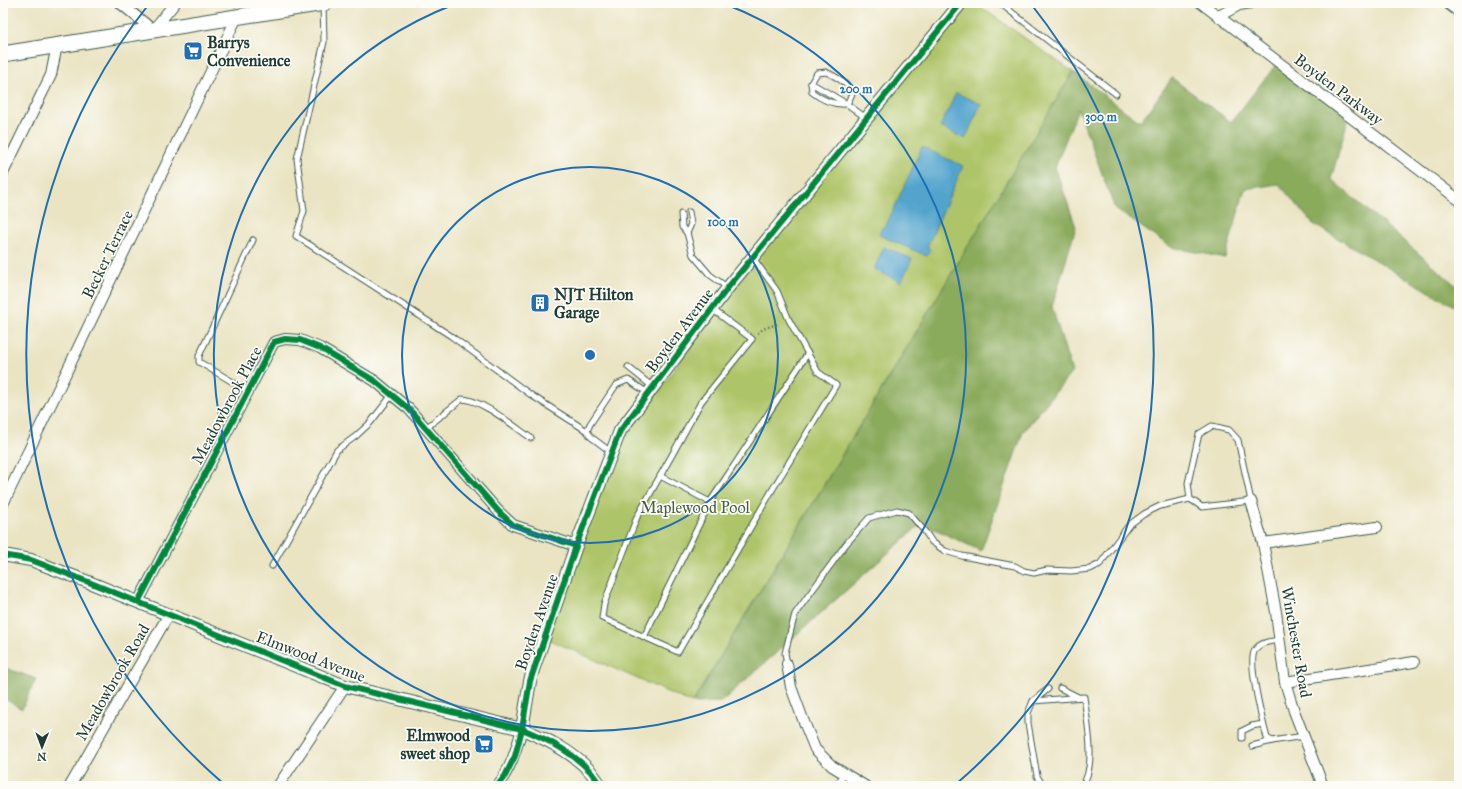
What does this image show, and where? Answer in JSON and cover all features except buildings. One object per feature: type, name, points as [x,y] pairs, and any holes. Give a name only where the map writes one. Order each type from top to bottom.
[{"type":"main road","points":[[3,54],[324,3]]},
{"type":"street","points":[[120,3],[153,30],[175,3]]},
{"type":"street","name":"Boyden Avenue","points":[[522,729],[530,681],[576,546],[620,431],[727,287],[961,3]]},
{"type":"street","name":"Boyden Parkway","points":[[1201,3],[1459,200]]},
{"type":"street","points":[[1219,16],[1239,5],[1251,3]]},
{"type":"street","points":[[1447,3],[1459,12]]},
{"type":"street","name":"Becker Terrace","points":[[3,504],[237,17]]},
{"type":"street","points":[[3,173],[51,75],[57,45]]},
{"type":"street","name":"Meadowbrook Place","points":[[138,602],[274,342],[285,339],[300,340],[320,348],[375,381],[409,409],[499,512],[513,525],[576,546]]},
{"type":"street","name":"Winchester Road","points":[[1251,501],[1263,543],[1276,612],[1285,682],[1323,786]]},
{"type":"street","points":[[1263,543],[1377,527]]},
{"type":"street","name":"Elmwood Avenue","points":[[3,555],[31,560],[169,614],[345,686],[522,729],[548,740],[564,750],[590,771],[601,786]]},
{"type":"street","name":"Meadowbrook Road","points":[[70,786],[169,614]]},
{"type":"street","points":[[1285,682],[1414,662]]},
{"type":"street","points":[[787,664],[791,687],[815,749],[832,766],[865,786]]},
{"type":"street","points":[[278,786],[345,686]]},
{"type":"street","points":[[497,786],[505,776],[515,756],[522,729]]},
{"type":"lane","points":[[324,3],[324,42],[297,159],[304,211],[296,236],[451,336],[531,395],[587,431],[591,437],[612,453]]},
{"type":"lane","points":[[1000,3],[1116,94]]},
{"type":"lane","points":[[816,72],[826,72],[839,78],[850,89],[852,94],[847,104],[839,104],[820,98],[812,92],[811,83],[816,72]]},
{"type":"lane","points":[[811,83],[847,104],[866,118]]},
{"type":"lane","points":[[687,233],[691,224],[689,212]]},
{"type":"lane","points":[[680,214],[682,227],[687,233],[693,255],[710,275],[727,287]]},
{"type":"lane","points":[[248,391],[199,362],[199,356],[253,240]]},
{"type":"lane","points":[[712,309],[752,339],[701,402],[637,517],[604,604],[602,618],[678,652],[774,487],[836,385],[818,372],[788,320],[777,291],[752,257]]},
{"type":"lane","points":[[644,637],[710,502],[808,353]]},
{"type":"lane","points":[[628,367],[651,390]]},
{"type":"lane","points":[[587,431],[616,385],[628,380],[651,390]]},
{"type":"lane","points":[[272,566],[337,450],[370,423],[392,395]]},
{"type":"lane","points":[[426,428],[462,399],[467,399],[483,406],[531,438]]},
{"type":"lane","points":[[787,664],[785,653],[795,614],[846,544],[869,518],[897,510],[909,513],[926,532],[932,542],[945,551],[962,556],[1015,566],[1024,571],[1034,573],[1047,570],[1071,571],[1090,569],[1100,564],[1129,525],[1144,514],[1160,506],[1190,499],[1202,507],[1251,501],[1238,440],[1229,430],[1212,426],[1199,434],[1188,483],[1190,499]]},
{"type":"lane","points":[[660,476],[710,502]]},
{"type":"lane","points":[[1272,741],[1267,738],[1263,724],[1251,660],[1255,650],[1268,641],[1280,640]]},
{"type":"lane","points":[[1060,688],[1079,697],[1084,697],[1090,754],[1087,779],[1082,786]]},
{"type":"lane","points":[[1043,786],[1037,776],[1028,723],[1028,713],[1033,701],[1048,689]]},
{"type":"lane","points":[[1033,701],[1079,697]]},
{"type":"lane","points":[[1242,738],[1242,731],[1252,726],[1263,724]]},
{"type":"lane","points":[[1252,746],[1304,736]]},
{"type":"lane","points":[[836,786],[844,774]]},
{"type":"path","points":[[752,339],[763,329],[777,324]]},
{"type":"green space","name":"Maplewood Pool","points":[[960,3],[975,3],[1073,72],[692,703],[541,636],[607,461],[737,284]]},
{"type":"green space","points":[[1278,62],[1349,116],[1331,179],[1459,288],[1459,309],[1313,224],[1279,184],[1245,189],[1225,258],[1171,247],[1115,209],[1078,109],[1055,167],[1076,227],[1052,307],[1072,372],[1023,432],[981,551],[922,523],[721,702],[693,703],[1073,72],[1140,122],[1172,78],[1231,122]]},
{"type":"green space","points":[[3,667],[36,679],[22,709],[3,698]]},
{"type":"water","points":[[956,93],[981,104],[965,139],[940,127]]},
{"type":"water","points":[[922,147],[963,166],[927,247],[931,249],[927,256],[879,235],[882,227],[885,228]]},
{"type":"water","points":[[884,247],[912,259],[901,282],[874,269]]},
{"type":"cycle path","points":[[497,786],[505,776],[515,756],[522,729],[530,681],[576,546],[620,431],[730,285],[961,3]]},
{"type":"cycle path","points":[[138,602],[274,342],[285,339],[300,340],[320,348],[375,381],[409,409],[499,512],[513,525],[576,546]]},
{"type":"cycle path","points":[[3,555],[31,560],[345,686],[522,729],[549,741],[575,757],[590,771],[601,786]]},
{"type":"place","name":"Barrys Convenience","points":[[193,51]]},
{"type":"place","name":"NJT Hilton Garage","points":[[540,303]]},
{"type":"place","name":"Elmwood sweet shop","points":[[484,744]]}]
